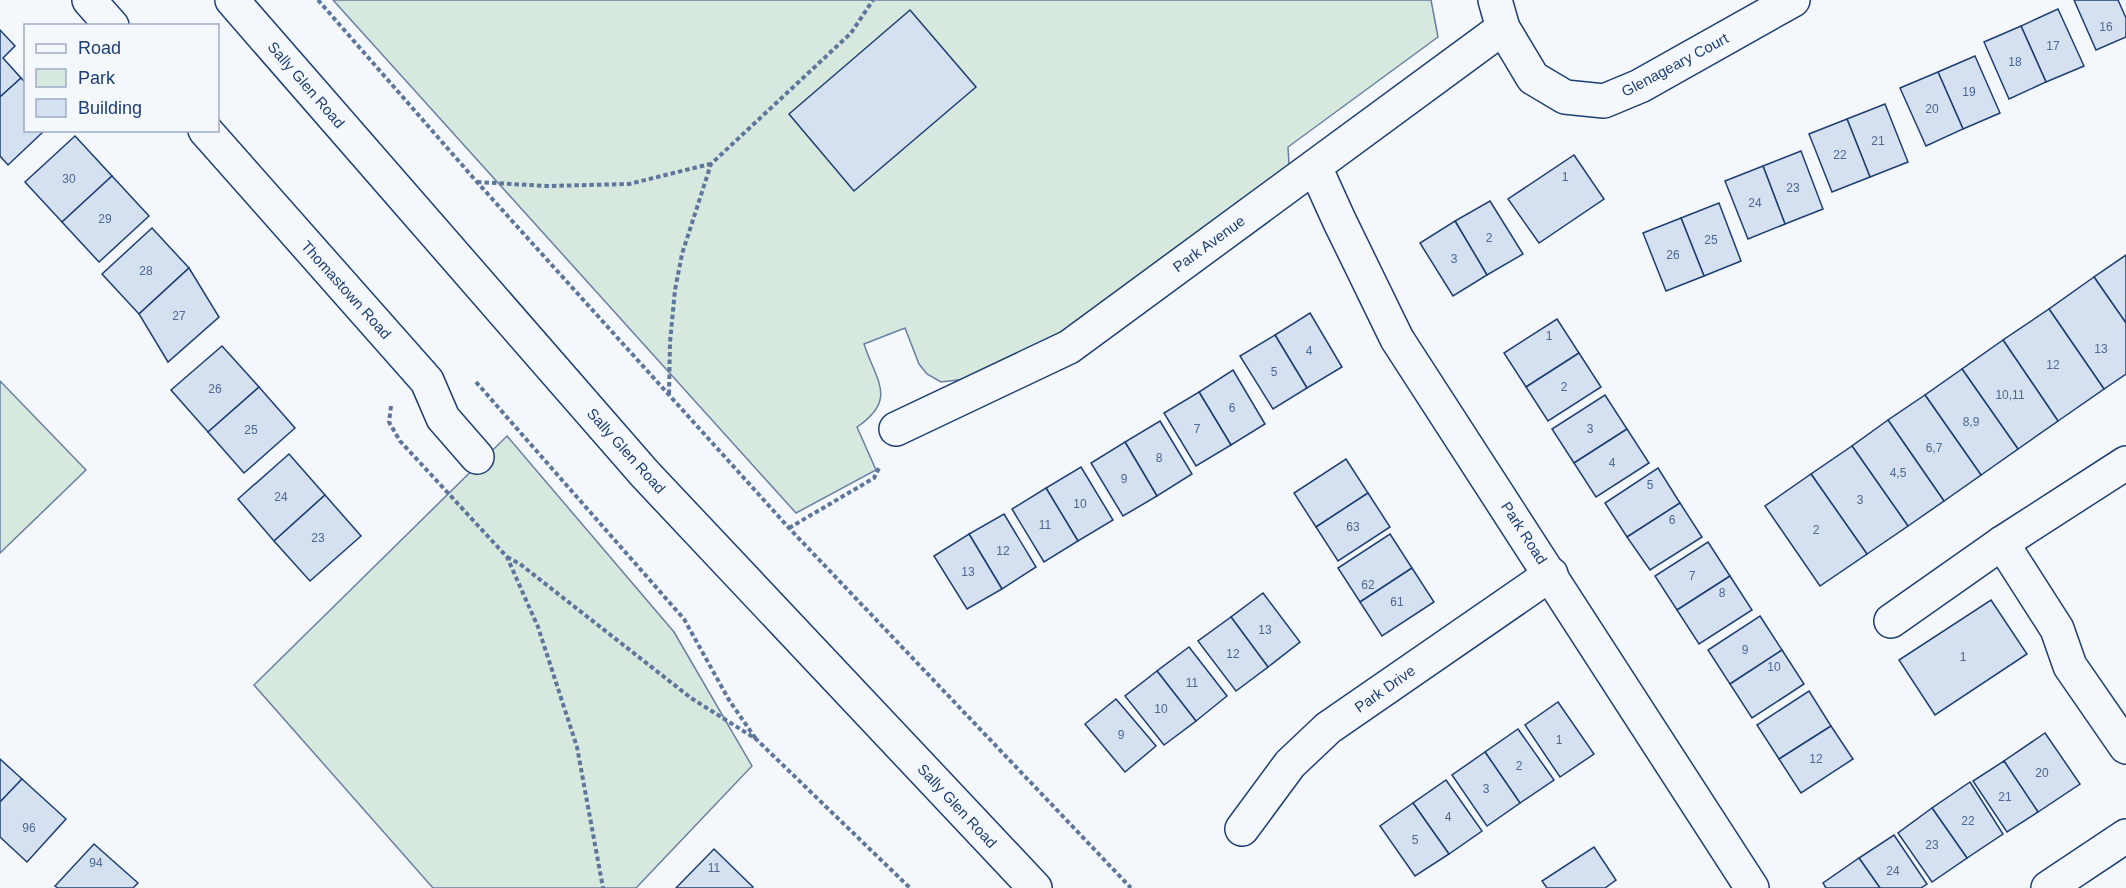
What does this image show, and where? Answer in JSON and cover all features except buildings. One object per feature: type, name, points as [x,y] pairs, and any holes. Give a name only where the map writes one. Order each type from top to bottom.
[{"type":"street","points":[[89,0],[110,24]]},
{"type":"street","name":"Sally Glen Road","points":[[232,0],[645,474],[1035,888]]},
{"type":"street","name":"Glenageary Court","points":[[1499,14],[1533,78],[1564,97],[1604,101],[1640,87],[1793,0]]},
{"type":"street","name":"Park Avenue","points":[[896,429],[1069,347],[1315,167],[1499,14]]},
{"type":"street","name":"Thomastown Road","points":[[207,132],[427,381],[443,418],[477,457]]},
{"type":"street","name":"Park Road","points":[[1315,167],[1397,339],[1752,888]]},
{"type":"street","points":[[1891,621],[2002,543],[2126,463]]},
{"type":"street","points":[[2002,543],[2057,629],[2070,666],[2126,747]]},
{"type":"street","name":"Park Drive","points":[[1242,829],[1290,764],[1328,728],[1551,574]]},
{"type":"street","points":[[2048,888],[2126,836]]},
{"type":"path","points":[[318,0],[477,182],[789,528],[1131,888]]},
{"type":"path","points":[[669,395],[670,342],[675,290],[682,254],[711,164],[850,33],[873,0]]},
{"type":"path","points":[[477,182],[547,186],[629,184],[711,164]]},
{"type":"path","points":[[410,362],[397,375],[392,391],[389,422],[400,441],[507,557],[538,627],[577,747],[603,888]]},
{"type":"path","points":[[789,528],[874,478],[896,429]]},
{"type":"path","points":[[507,557],[520,564],[691,698],[756,739],[910,888]]},
{"type":"green space","points":[[333,0],[1431,0],[1438,37],[1288,147],[1289,164],[1282,179],[1062,334],[966,379],[941,382],[927,374],[919,364],[905,328],[864,344],[878,379],[880,398],[870,417],[857,427],[876,470],[796,513]]},
{"type":"green space","points":[[0,381],[86,470],[0,553]]},
{"type":"green space","points":[[507,436],[674,632],[752,766],[636,888],[433,888],[254,685]]}]
